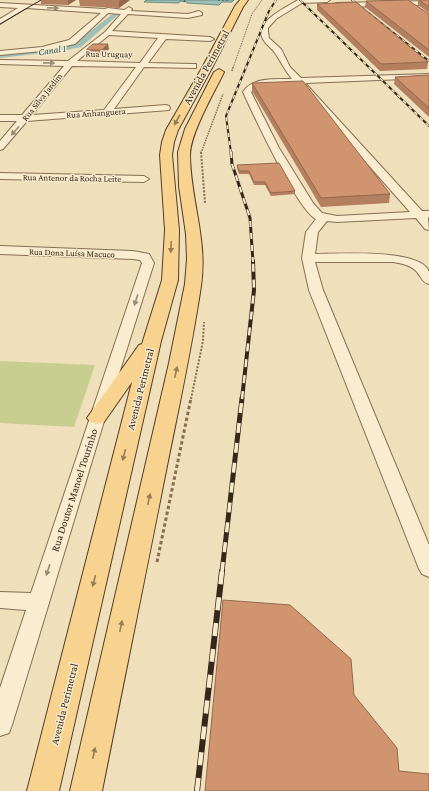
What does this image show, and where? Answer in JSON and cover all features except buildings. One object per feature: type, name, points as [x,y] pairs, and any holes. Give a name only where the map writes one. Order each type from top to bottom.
[{"type":"main road","name":"Avenida Perimetral","points":[[43,791],[152,341],[170,280],[172,230],[166,156],[170,136],[239,6],[244,0]]},
{"type":"main road","name":"Avenida Perimetral","points":[[86,791],[178,363],[193,284],[195,259],[194,234],[186,186],[184,152],[191,129],[246,12],[256,0]]},
{"type":"main road","points":[[97,418],[152,341]]},
{"type":"street","points":[[1,21],[37,0]]},
{"type":"street","points":[[327,0],[301,1],[274,18],[265,27],[264,32],[269,36],[287,68],[425,214],[429,226]]},
{"type":"street","points":[[353,2],[362,10]]},
{"type":"street","points":[[306,8],[353,2],[429,3]]},
{"type":"street","points":[[408,2],[423,12]]},
{"type":"street","points":[[0,5],[108,10],[130,8],[188,16],[197,16],[200,14],[199,13]]},
{"type":"street","name":"Rua Silva Jardim","points":[[0,147],[26,118],[32,107],[70,63],[107,33],[130,8]]},
{"type":"street","points":[[0,52],[42,49],[72,42],[108,10]]},
{"type":"street","points":[[277,26],[281,21],[289,18]]},
{"type":"street","points":[[107,33],[210,39]]},
{"type":"street","points":[[108,112],[163,37]]},
{"type":"street","points":[[0,48],[42,49]]},
{"type":"street","name":"Rua Uruguay","points":[[0,62],[193,66]]},
{"type":"street","points":[[425,214],[330,218],[314,213],[274,148],[247,92],[248,89],[253,86],[270,82],[429,76]]},
{"type":"street","points":[[1,113],[32,107]]},
{"type":"street","name":"Rua Anhanguera","points":[[1,113],[26,118],[166,108]]},
{"type":"street","name":"Rua Antenor da Rocha Leite","points":[[0,176],[144,179]]},
{"type":"street","points":[[330,218],[312,232],[308,258],[316,290],[429,569]]},
{"type":"street","name":"Rua Dona Luísa Macuco","points":[[0,250],[133,255],[144,257]]},
{"type":"street","name":"Rua Doutor Manoel Tourinho","points":[[0,725],[38,602],[148,263],[144,257]]},
{"type":"street","points":[[308,258],[393,258],[408,261],[420,268],[429,280]]},
{"type":"street","points":[[0,600],[38,602]]},
{"type":"green space","points":[[0,361],[95,365],[74,427],[0,423]]},
{"type":"water","points":[[146,0],[234,0],[232,2],[222,2],[219,5],[187,3],[180,1],[179,3],[144,2]]},
{"type":"waterway","name":"Canal 1","points":[[0,56],[62,49],[78,45],[116,14]]},
{"type":"ferry route","points":[[218,0],[230,0]]},
{"type":"tram line","points":[[0,24],[41,0]]},
{"type":"railway","points":[[231,153],[226,116],[269,11],[276,0]]},
{"type":"railway","points":[[300,0],[429,126]]},
{"type":"railway","points":[[352,0],[429,61]]},
{"type":"railway","points":[[231,152],[232,164],[250,218],[253,262]]},
{"type":"railway","points":[[242,399],[254,290],[253,261]]},
{"type":"railway","points":[[222,572],[242,398]]},
{"type":"railway","points":[[197,791],[222,571]]}]
